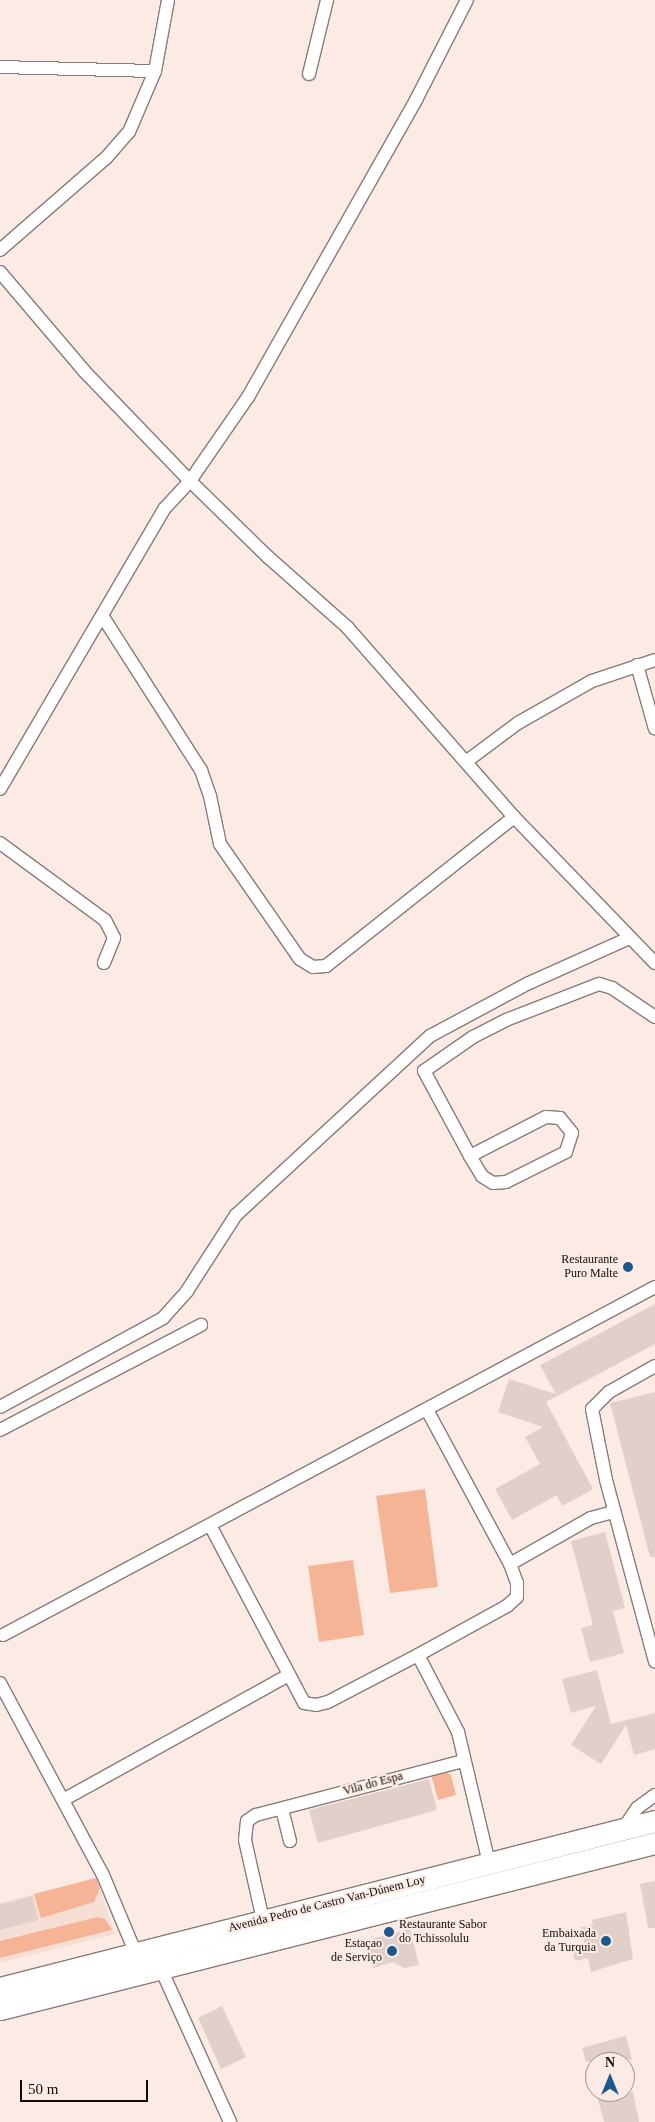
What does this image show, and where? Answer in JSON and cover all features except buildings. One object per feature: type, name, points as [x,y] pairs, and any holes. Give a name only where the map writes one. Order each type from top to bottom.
[{"type":"highway","name":"Avenida Pedro de Castro Van-Dúnem Loy","points":[[0,1988],[655,1821]]},
{"type":"highway","name":"Avenida Pedro de Castro Van-Dúnem Loy","points":[[0,2009],[655,1842]]},
{"type":"street","points":[[0,250],[106,158],[129,132],[155,71],[168,0]]},
{"type":"street","points":[[309,74],[327,0]]},
{"type":"street","points":[[0,789],[103,617],[165,508],[190,481],[248,397],[416,100],[467,0]]},
{"type":"street","points":[[0,67],[155,71]]},
{"type":"street","points":[[0,272],[85,372],[190,481],[268,556],[347,627],[467,761],[514,817],[655,962]]},
{"type":"street","points":[[103,617],[201,770],[210,796],[220,844],[300,959],[313,967],[326,966],[514,817]]},
{"type":"street","points":[[467,761],[548,704],[592,681],[655,660]]},
{"type":"street","points":[[637,665],[655,728]]},
{"type":"street","points":[[0,844],[104,920],[114,938],[104,963]]},
{"type":"street","points":[[0,1408],[163,1318],[187,1291],[236,1215],[430,1036],[529,983],[630,938]]},
{"type":"street","points":[[470,1156],[546,1117],[560,1118],[572,1133],[566,1152],[506,1182],[487,1180],[470,1156],[424,1071],[489,1028],[598,984],[619,992],[655,1017]]},
{"type":"street","points":[[3,1635],[211,1527],[655,1287]]},
{"type":"street","points":[[0,1430],[202,1325]]},
{"type":"street","points":[[655,1366],[610,1392],[592,1409],[592,1421],[614,1512],[655,1661]]},
{"type":"street","points":[[211,1527],[287,1676],[304,1703],[316,1705],[418,1655],[508,1606],[516,1597],[516,1582],[510,1564],[427,1410]]},
{"type":"street","points":[[510,1564],[591,1518],[614,1512]]},
{"type":"street","points":[[418,1655],[458,1732],[489,1863]]},
{"type":"street","points":[[63,1800],[287,1676]]},
{"type":"street","points":[[0,1683],[103,1875],[136,1954]]},
{"type":"street","name":"Vila do Espa","points":[[263,1920],[244,1833],[247,1821],[256,1816],[464,1761]]},
{"type":"street","points":[[622,1830],[637,1808],[655,1795]]},
{"type":"street","points":[[282,1810],[290,1841]]},
{"type":"street","points":[[161,1969],[230,2122]]},
{"type":"shaded area","points":[[425,1489],[438,1587],[390,1593],[376,1496]]},
{"type":"shaded area","points":[[353,1560],[364,1635],[319,1642],[308,1566]]},
{"type":"shaded area","points":[[444,1771],[451,1775],[456,1795],[438,1800],[431,1774]]},
{"type":"shaded area","points":[[96,1878],[115,1934],[0,1963],[0,1903]]},
{"type":"shaded area","points":[[96,1878],[100,1888],[94,1902],[41,1918],[34,1894]]},
{"type":"shaded area","points":[[98,1917],[105,1919],[112,1930],[0,1958],[0,1941]]},
{"type":"place","name":"Restaurante Puro Malte","points":[[628,1267]]},
{"type":"place","name":"Restaurante Sabor do Tchissolulu","points":[[389,1932]]},
{"type":"place","name":"Embaixada da Turquia","points":[[606,1941]]},
{"type":"place","name":"Estaçao de Serviço","points":[[392,1951]]}]
